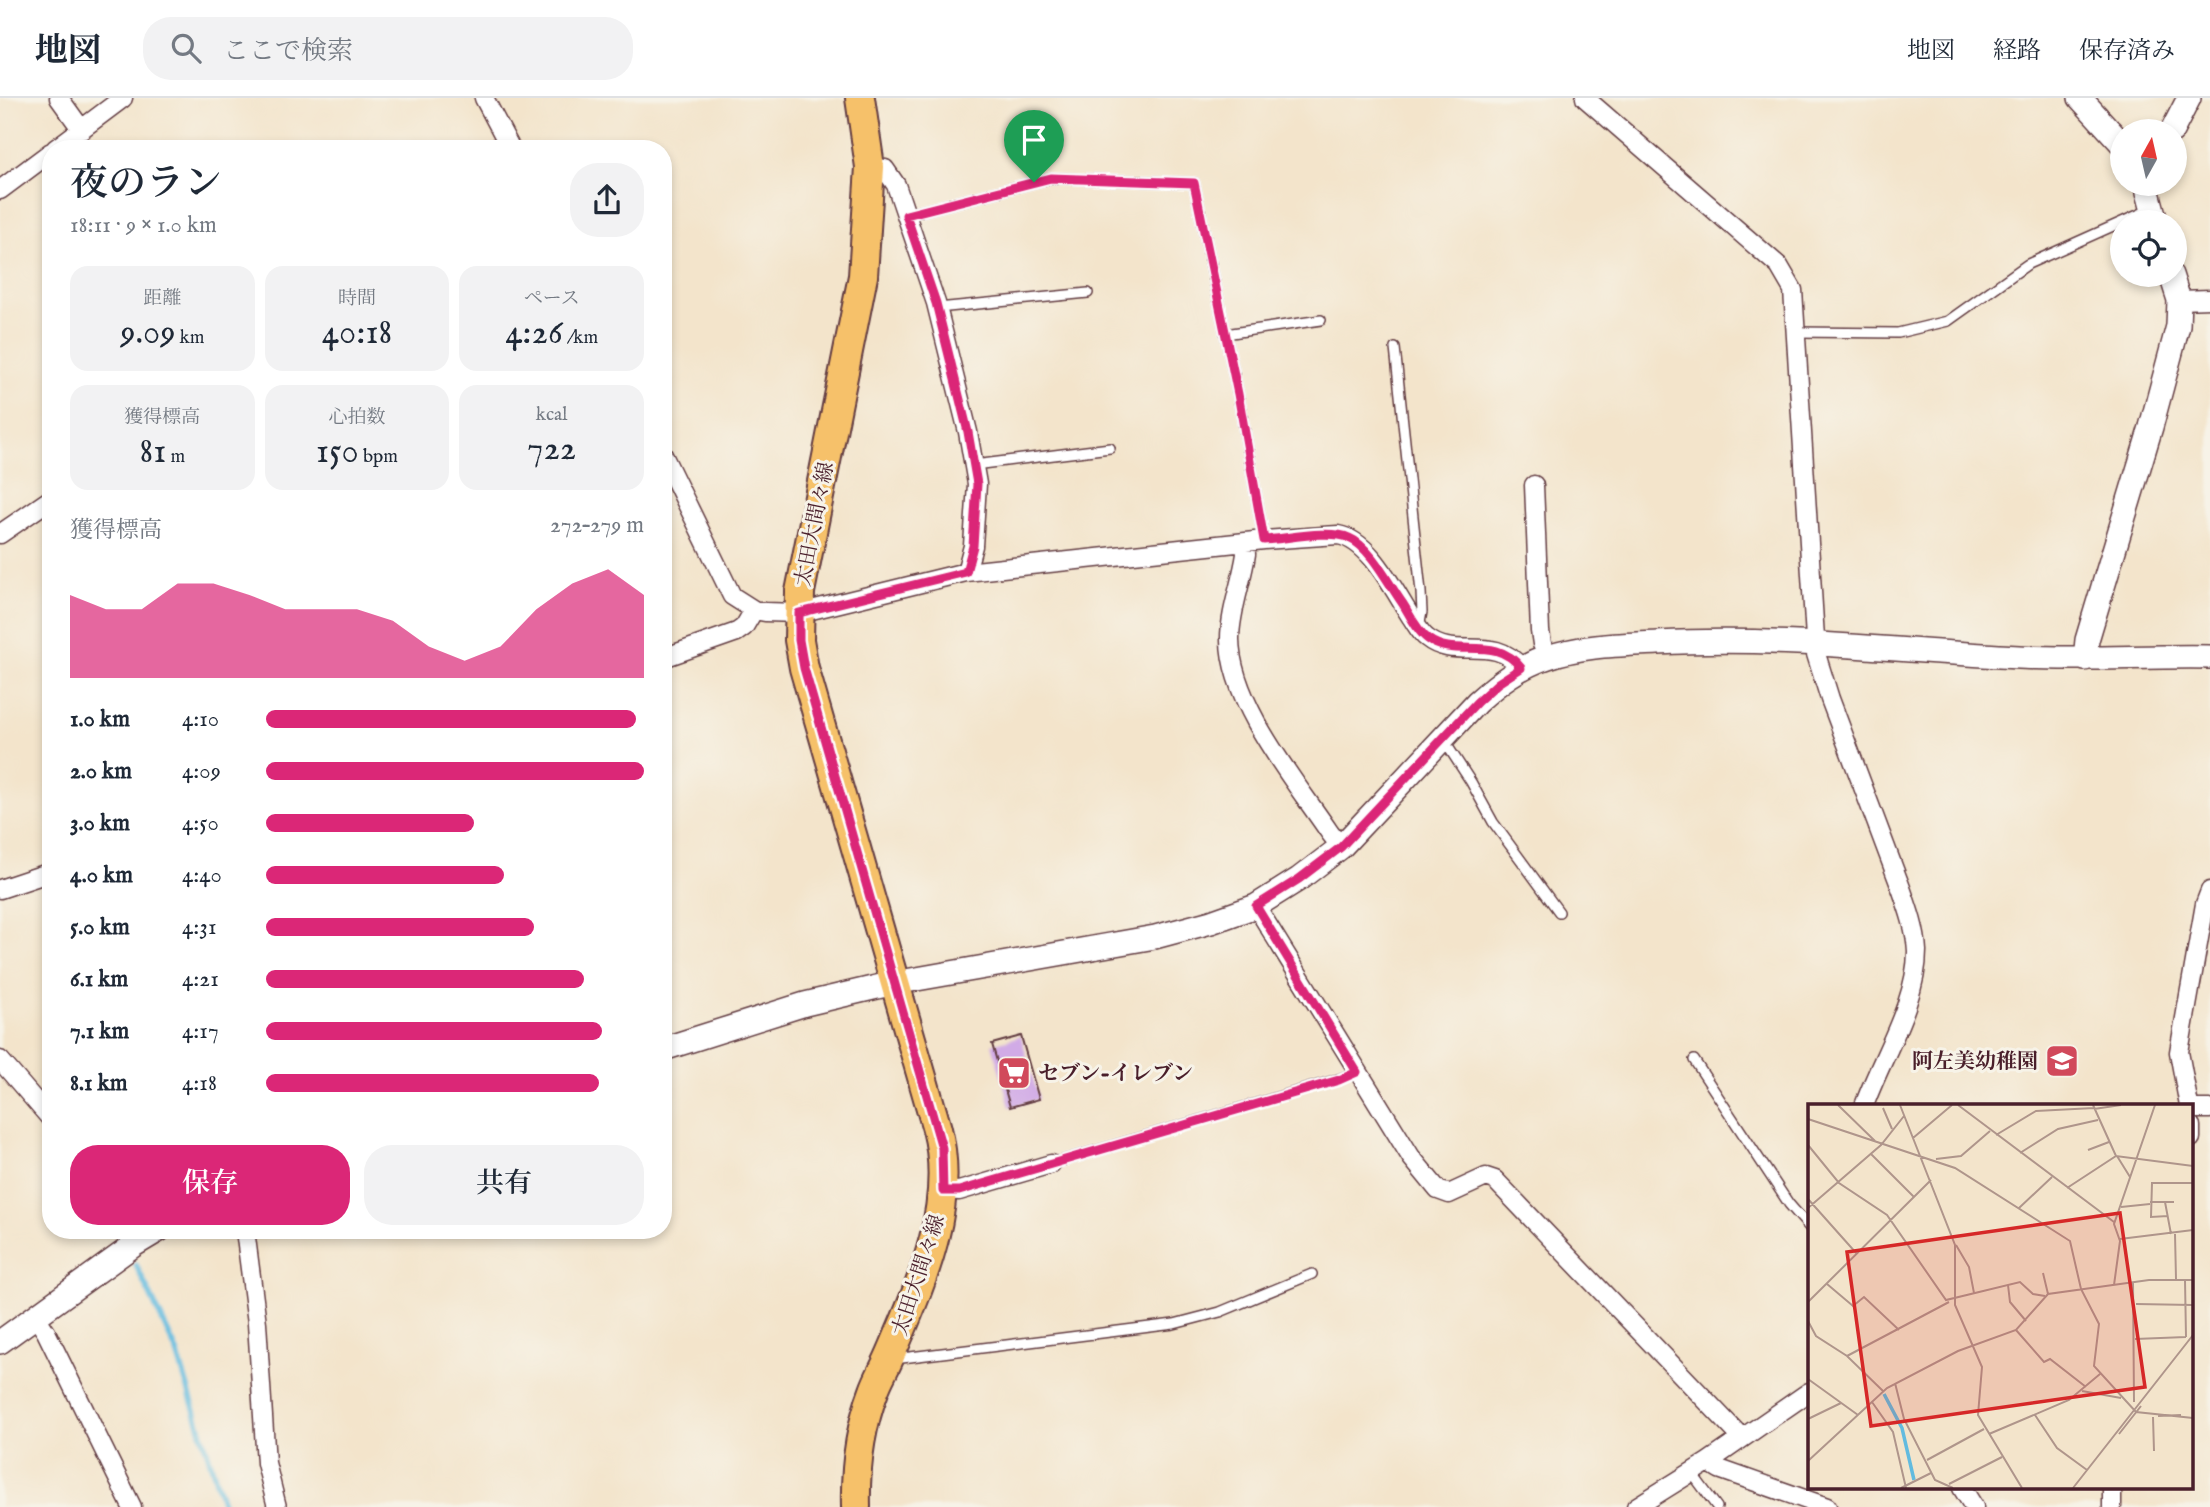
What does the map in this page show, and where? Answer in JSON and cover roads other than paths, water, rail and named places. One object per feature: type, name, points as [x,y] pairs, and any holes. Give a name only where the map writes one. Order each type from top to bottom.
[{"type":"main road","name":"太田大間々線","points":[[856,1507],[858,1455],[864,1425],[874,1390],[929,1255],[943,1191],[942,1148],[804,668],[799,640],[800,592],[863,276],[870,167],[860,98]]},
{"type":"street","points":[[59,98],[82,130]]},
{"type":"street","points":[[68,140],[123,98]]},
{"type":"street","points":[[484,98],[505,140]]},
{"type":"street","points":[[1585,98],[1779,266],[1793,290],[1814,643],[1820,670],[1912,919],[1917,950],[1910,993],[1865,1104]]},
{"type":"street","points":[[2080,98],[2110,131]]},
{"type":"street","points":[[2178,119],[2189,98]]},
{"type":"street","points":[[0,190],[42,159]]},
{"type":"street","points":[[870,167],[885,169],[890,175],[906,215],[938,308],[968,432],[977,484],[973,546],[966,572]]},
{"type":"street","points":[[2085,659],[2087,640],[2151,427],[2178,326],[2179,300],[2175,287]]},
{"type":"street","points":[[2179,300],[2210,299]]},
{"type":"street","points":[[672,473],[732,596],[754,610],[778,614],[799,613],[966,572],[1326,535],[1348,537],[1367,551],[1426,638],[1436,643],[1502,652],[1514,659],[1521,668]]},
{"type":"street","points":[[1534,485],[1540,631],[1548,657]]},
{"type":"street","points":[[0,534],[42,505]]},
{"type":"street","points":[[1245,543],[1246,554],[1230,638],[1238,680],[1251,715],[1341,847]]},
{"type":"street","points":[[672,655],[737,632],[744,627],[754,610]]},
{"type":"street","points":[[672,1046],[773,1013],[894,984],[1164,935],[1256,906],[1299,879],[1341,847],[1484,695],[1521,668],[1548,657],[1590,648],[1701,640],[1814,643],[2020,657],[2210,657]]},
{"type":"street","points":[[0,889],[42,875]]},
{"type":"street","points":[[2189,1104],[2179,1052],[2205,904],[2210,891]]},
{"type":"street","points":[[1256,906],[1411,1157],[1438,1190],[1449,1194],[1486,1177],[1495,1180],[1742,1438]]},
{"type":"street","points":[[0,1060],[42,1109]]},
{"type":"street","points":[[2192,1107],[2210,1109]]},
{"type":"street","points":[[943,1191],[959,1191],[1051,1164]]},
{"type":"street","points":[[0,1342],[36,1317],[128,1239]]},
{"type":"street","points":[[246,1239],[257,1323],[266,1463],[277,1507]]},
{"type":"street","points":[[36,1317],[46,1332],[132,1507]]},
{"type":"street","points":[[1636,1507],[1708,1462],[1808,1393]]},
{"type":"street","points":[[1708,1462],[1719,1469],[1827,1507]]},
{"type":"street","points":[[1963,1490],[1974,1507]]},
{"type":"lane","points":[[906,215],[1051,178],[1194,183],[1264,540]]},
{"type":"lane","points":[[1795,332],[1898,333],[1948,321],[2028,264],[2110,232]]},
{"type":"lane","points":[[938,308],[1088,293]]},
{"type":"lane","points":[[1225,334],[1321,320]]},
{"type":"lane","points":[[1395,348],[1421,592],[1422,612],[1419,628]]},
{"type":"lane","points":[[974,466],[1110,448]]},
{"type":"lane","points":[[1443,738],[1493,822],[1559,912]]},
{"type":"lane","points":[[1694,1060],[1788,1204],[1808,1226]]},
{"type":"lane","points":[[1051,1164],[1279,1098],[1357,1072]]},
{"type":"lane","points":[[889,1358],[905,1359],[1174,1324],[1220,1312],[1312,1275]]},
{"type":"lane","points":[[1691,1472],[1717,1507]]},
{"type":"waterway","points":[[136,1265],[177,1352],[224,1507]]},
{"type":"place","name":"阿左美幼稚園","points":[[2062,1061]]},
{"type":"place","name":"セブン-イレブン","points":[[1014,1073]]}]
